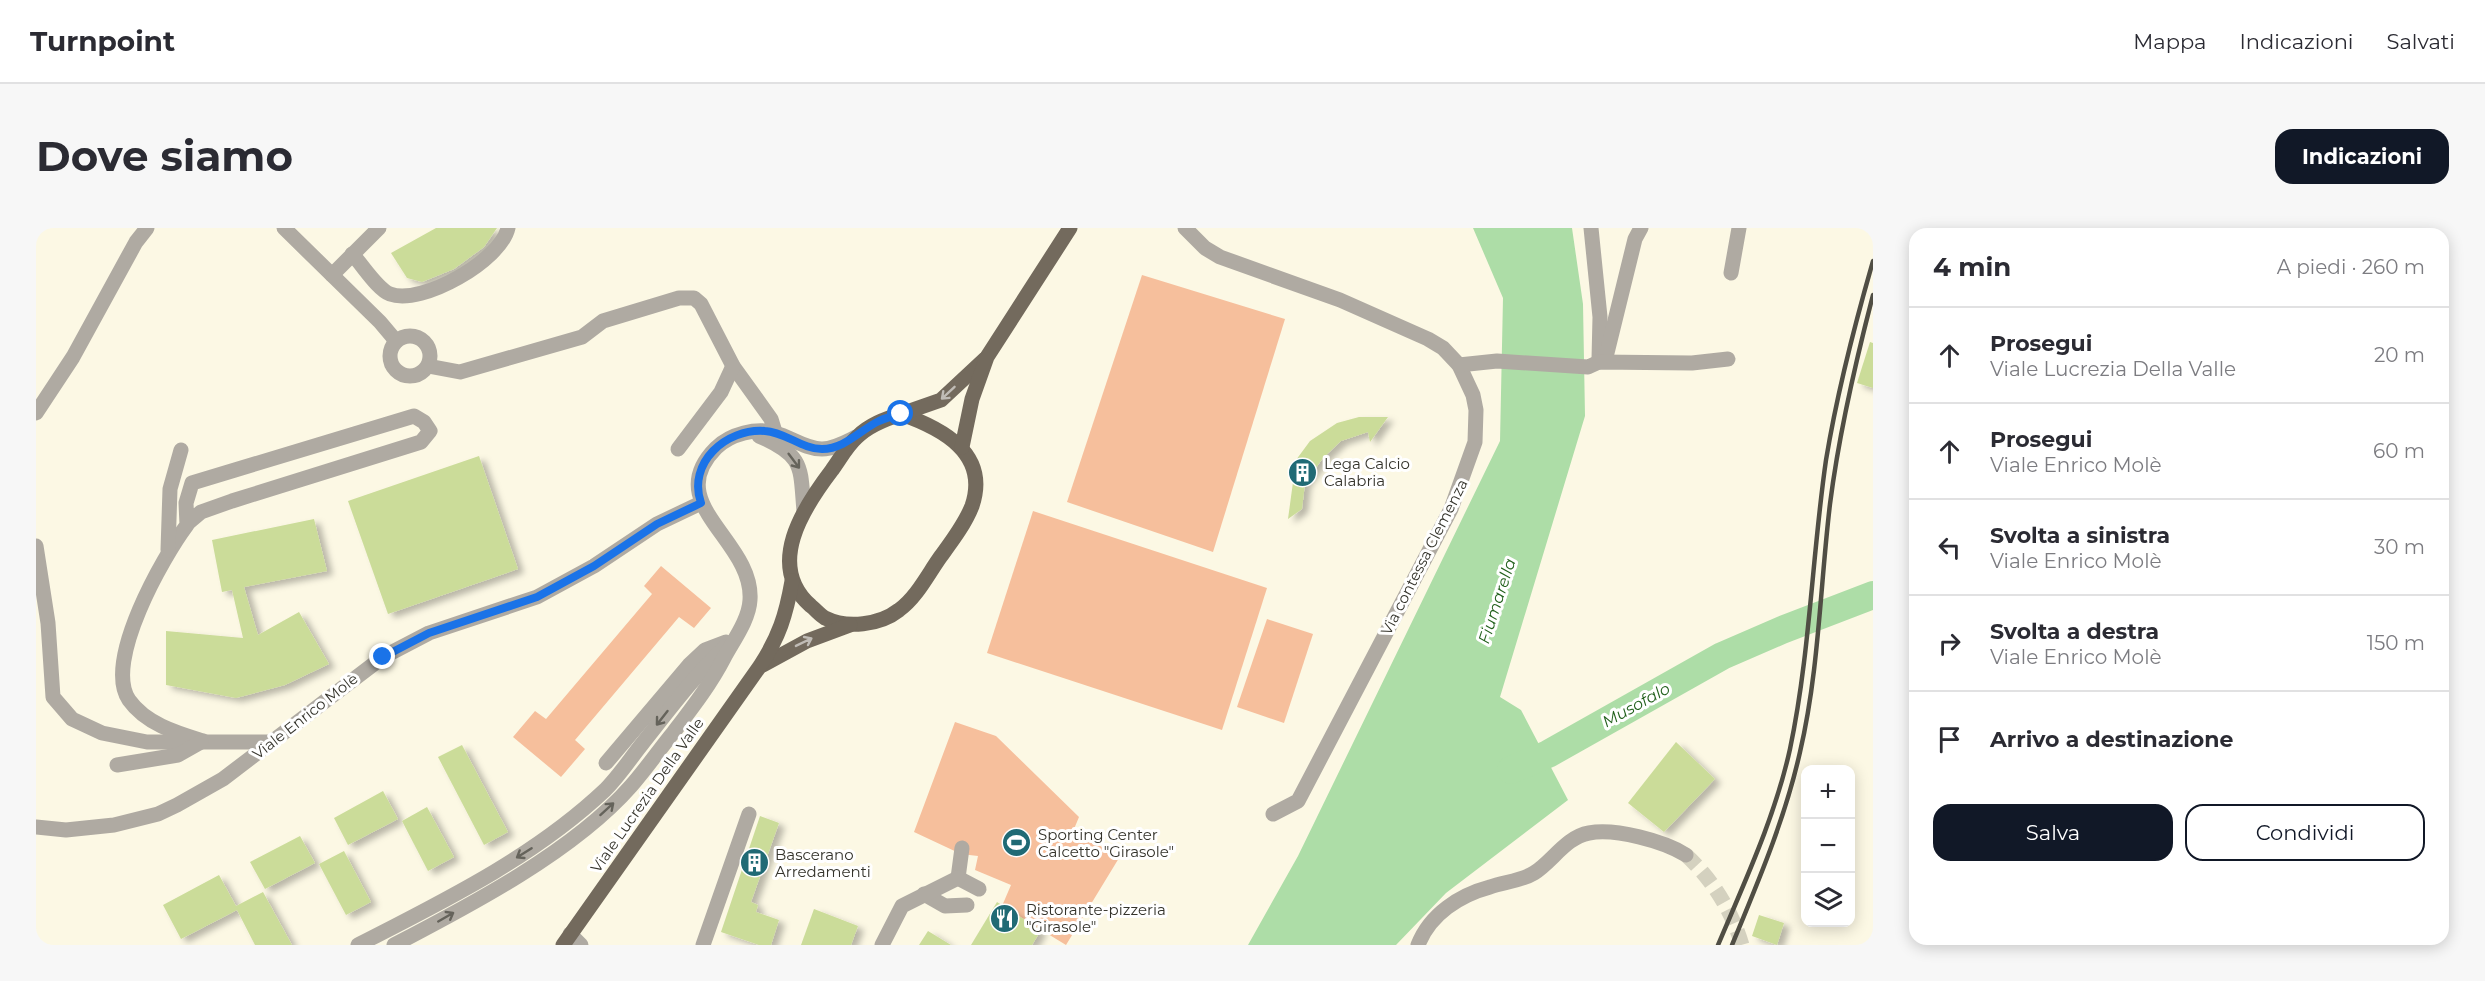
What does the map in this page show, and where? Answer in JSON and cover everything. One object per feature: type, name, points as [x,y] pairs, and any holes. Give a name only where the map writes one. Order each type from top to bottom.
[{"type":"main road","name":"Viale Lucrezia Della Valle","points":[[760,666],[807,640],[851,625],[886,618],[911,599],[955,536],[971,507],[975,492],[973,469],[962,447],[972,399],[987,357],[1070,228]]},
{"type":"main road","name":"Viale Lucrezia Della Valle","points":[[571,942],[776,641],[787,610],[792,580],[790,553],[795,529],[804,511],[856,437],[878,422],[941,400],[987,357]]},
{"type":"main road","points":[[901,414],[935,427],[962,447]]},
{"type":"main road","name":"Viale Lucrezia Della Valle","points":[[792,580],[799,595],[825,618],[851,625]]},
{"type":"street","points":[[36,413],[74,357],[136,242],[147,228]]},
{"type":"street","points":[[284,228],[396,341]]},
{"type":"street","points":[[332,275],[379,228]]},
{"type":"street","points":[[352,254],[378,286],[389,294],[404,297],[420,294],[449,283],[497,248],[506,236],[508,228]]},
{"type":"street","name":"Via contessa Clemenza","points":[[1185,228],[1205,248],[1220,256],[1395,322],[1443,348],[1459,365],[1473,395],[1477,428],[1463,480],[1451,509],[1298,801],[1273,814]]},
{"type":"street","points":[[1591,228],[1600,317],[1594,364]]},
{"type":"street","points":[[1594,364],[1607,353],[1635,239],[1641,228]]},
{"type":"street","points":[[1731,273],[1739,228]]},
{"type":"street","points":[[428,366],[460,372],[582,337],[603,321],[679,298],[694,298],[701,304],[734,366],[762,404],[771,419],[775,432]]},
{"type":"street","points":[[404,336],[411,336],[418,337],[426,343],[430,356],[428,366],[416,375],[403,375],[397,372],[390,360],[392,347],[396,341],[404,336]]},
{"type":"street","points":[[1459,365],[1497,361],[1594,364],[1692,363],[1728,359]]},
{"type":"street","points":[[678,449],[721,392],[734,366]]},
{"type":"street","points":[[187,525],[186,503],[192,483],[414,416],[424,422],[430,431],[421,442],[201,512],[187,525],[168,550],[137,615],[128,641],[122,685],[129,700],[151,720],[168,730],[203,741]]},
{"type":"street","points":[[394,945],[536,864],[583,831],[631,787],[711,683],[750,602],[747,578],[738,555],[701,503],[698,492],[698,480],[702,467],[710,454],[729,438],[764,430],[822,449],[835,447],[856,437]]},
{"type":"street","points":[[751,432],[783,448],[799,465],[802,475],[804,511]]},
{"type":"street","points":[[168,550],[170,489],[181,450]]},
{"type":"street","name":"Viale Enrico Molè","points":[[36,827],[80,829],[158,814],[208,788],[383,657],[429,633],[537,597],[594,566],[657,524],[701,503]]},
{"type":"street","points":[[36,546],[48,623],[53,697],[72,719],[102,733],[147,742],[271,741]]},
{"type":"street","points":[[606,763],[689,664],[705,650],[734,639]]},
{"type":"street","points":[[358,945],[527,852],[562,828],[606,788],[698,672],[734,639]]},
{"type":"street","points":[[117,765],[178,755],[203,741]]},
{"type":"street","points":[[703,945],[748,814]]},
{"type":"street","points":[[1418,945],[1431,923],[1454,903],[1471,893],[1532,875],[1572,841],[1588,833],[1610,833],[1663,843],[1686,855]]},
{"type":"street","points":[[958,878],[962,848]]},
{"type":"street","points":[[958,878],[979,889]]},
{"type":"street","points":[[882,945],[902,906],[958,878]]},
{"type":"street","points":[[924,894],[945,906],[967,905]]},
{"type":"shaded area","points":[[1142,275],[1285,319],[1213,552],[1067,502]]},
{"type":"shaded area","points":[[1033,511],[1267,588],[1222,730],[987,653]]},
{"type":"shaded area","points":[[661,566],[711,608],[694,628],[679,617],[575,740],[585,749],[561,777],[513,737],[535,711],[546,719],[652,594],[644,586]]},
{"type":"shaded area","points":[[1267,619],[1313,634],[1284,723],[1237,707]]},
{"type":"shaded area","name":"Sporting Center Calcetto \"Girasole\"","points":[[955,722],[996,736],[1079,817],[1074,829],[1119,858],[1066,945],[1002,906],[1011,885],[975,870],[978,856],[961,854],[914,832]]},
{"type":"water","name":"Fiumarella","points":[[1473,228],[1572,228],[1583,304],[1585,416],[1500,697],[1521,710],[1568,800],[1446,893],[1396,945],[1248,945],[1298,856],[1500,441],[1503,298]]},
{"type":"building","points":[[436,228],[497,228],[484,247],[454,269],[422,282],[407,278],[391,253]]},
{"type":"building","points":[[1870,342],[1873,343],[1873,388],[1857,383]]},
{"type":"building","name":"Lega Calcio Calabria","points":[[1359,417],[1388,417],[1370,442],[1368,432],[1341,441],[1323,458],[1305,483],[1302,509],[1288,519],[1296,460],[1310,441],[1337,423]]},
{"type":"building","points":[[479,456],[518,569],[388,614],[348,501]]},
{"type":"building","points":[[314,519],[327,571],[244,587],[258,635],[299,612],[329,664],[285,685],[236,698],[166,685],[166,631],[243,638],[232,590],[222,592],[212,540]]},
{"type":"building","points":[[1676,742],[1715,779],[1664,832],[1628,803]]},
{"type":"building","points":[[462,745],[508,832],[484,845],[438,757]]},
{"type":"building","points":[[383,791],[398,819],[348,845],[334,818]]},
{"type":"building","points":[[427,807],[454,857],[428,871],[402,821]]},
{"type":"building","name":"Bascerano Arredamenti","points":[[760,816],[779,823],[751,902],[758,905],[756,912],[779,920],[771,945],[759,945],[721,932]]},
{"type":"building","points":[[300,836],[315,863],[265,889],[250,862]]},
{"type":"building","points":[[344,851],[371,902],[346,915],[319,864]]},
{"type":"building","points":[[219,875],[236,906],[263,892],[292,945],[255,945],[237,910],[181,939],[163,905]]},
{"type":"building","name":"Ristorante-pizzeria \"Girasole\"","points":[[997,902],[1041,930],[1032,945],[971,945]]},
{"type":"building","points":[[814,909],[858,926],[851,945],[801,945]]},
{"type":"building","points":[[1759,915],[1784,923],[1777,945],[1752,936]]},
{"type":"building","points":[[928,931],[951,945],[919,945]]},
{"type":"waterway","name":"Musofalo","points":[[1511,770],[1548,754],[1722,656],[1873,595]]},
{"type":"tunnel","points":[[1686,855],[1720,896],[1733,920],[1742,945]]},
{"type":"railway","points":[[1718,945],[1768,824],[1790,749],[1802,677],[1826,460],[1846,360],[1873,261]]},
{"type":"railway","points":[[1732,945],[1779,826],[1800,752],[1815,660],[1838,451],[1873,295]]},
{"type":"place","name":"Lega Calcio Calabria","points":[[1303,472]]},
{"type":"place","name":"Sporting Center Calcetto \"Girasole\"","points":[[1017,843]]},
{"type":"place","name":"Bascerano Arredamenti","points":[[754,863]]},
{"type":"place","name":"Ristorante-pizzeria \"Girasole\"","points":[[1005,918]]},
{"type":"route","points":[[383,657],[429,633],[537,597],[594,566],[657,524],[701,503],[698,480],[702,467],[718,445],[729,438],[764,430],[822,449],[835,447],[856,437],[878,422],[901,414]]}]
